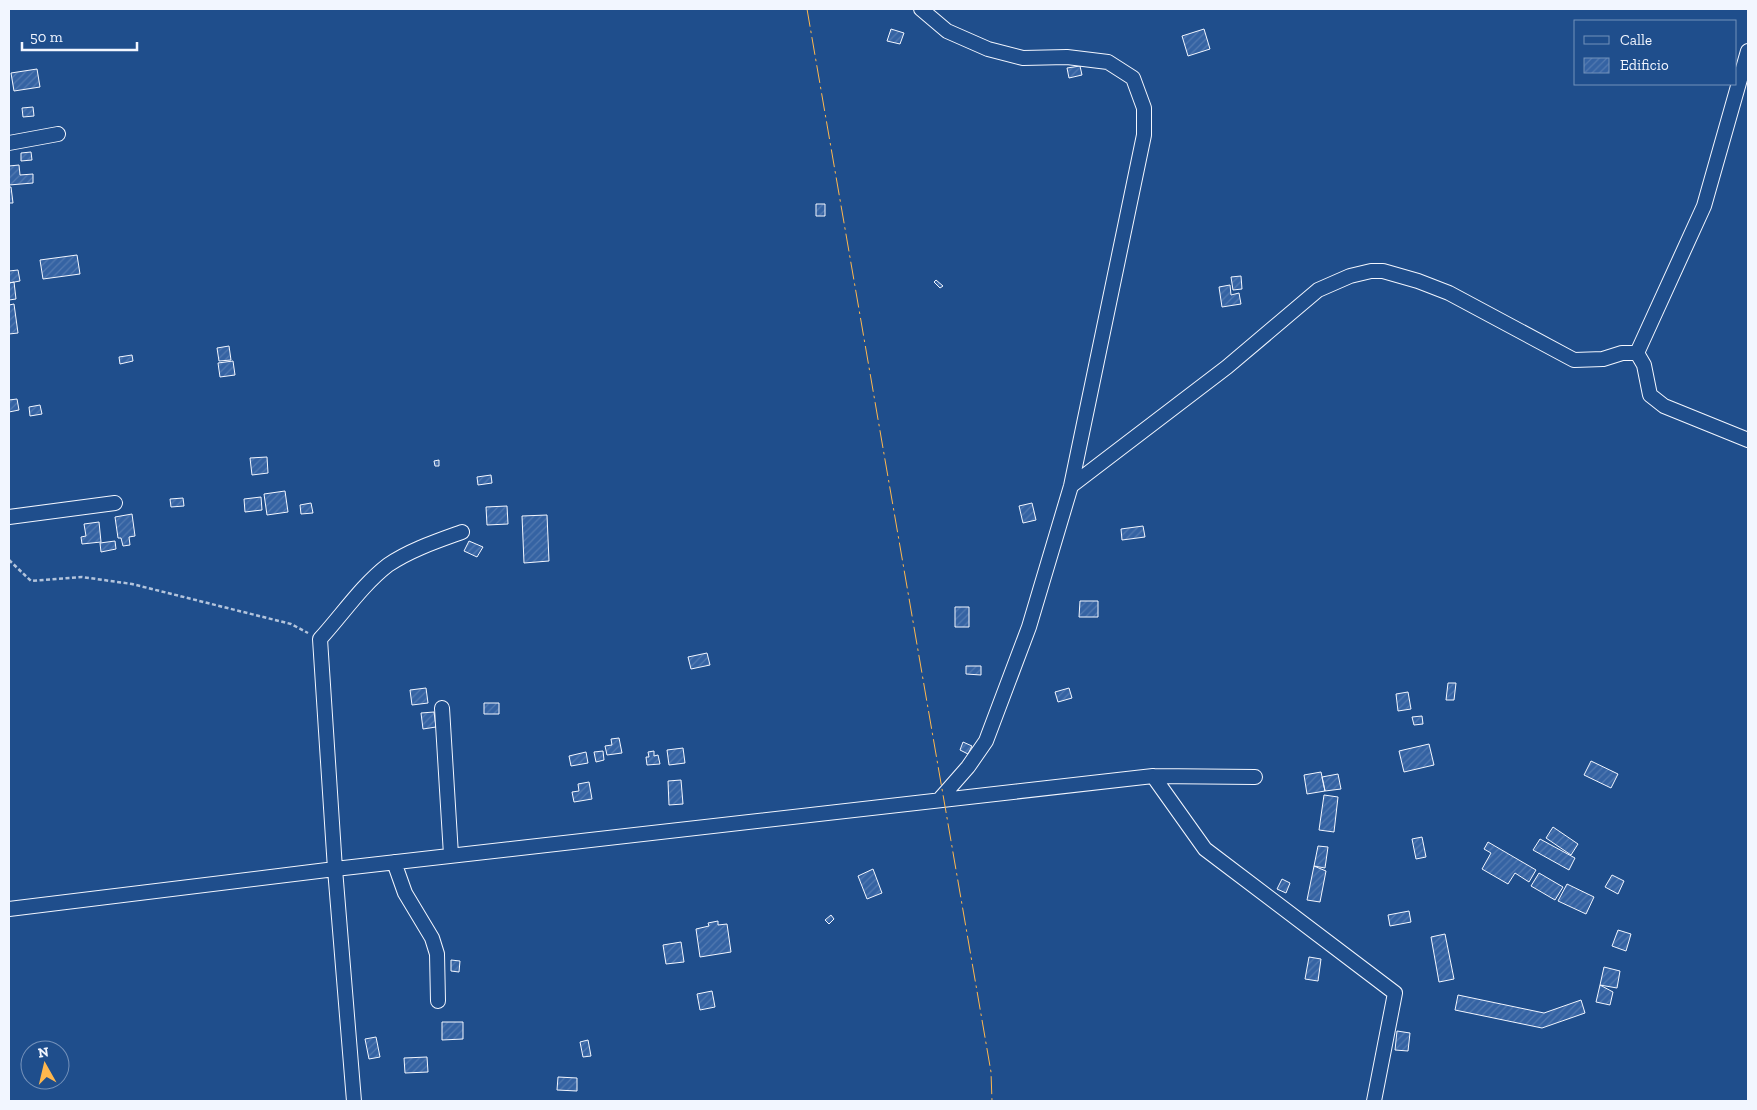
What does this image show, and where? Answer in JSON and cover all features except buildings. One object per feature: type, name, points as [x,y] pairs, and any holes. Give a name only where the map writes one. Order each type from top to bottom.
[{"type":"street","points":[[921,9],[947,31],[988,49],[1023,58],[1067,57],[1108,62],[1133,78],[1144,108],[1144,135],[1071,486],[1029,627],[986,741],[968,767],[939,800]]},
{"type":"street","points":[[1637,353],[1704,206],[1748,51]]},
{"type":"street","points":[[9,143],[58,134]]},
{"type":"street","points":[[1071,486],[1227,367],[1318,290],[1350,276],[1371,271],[1383,271],[1418,281],[1449,293],[1574,360],[1603,359],[1622,353],[1637,353]]},
{"type":"street","points":[[1637,353],[1644,365],[1650,394],[1664,406],[1748,440]]},
{"type":"street","points":[[9,517],[114,503]]},
{"type":"street","points":[[354,1101],[335,868],[320,639],[363,590],[388,566],[416,550],[462,532]]},
{"type":"street","points":[[442,708],[451,855]]},
{"type":"street","points":[[1153,776],[1205,849],[1395,993],[1374,1101]]},
{"type":"street","points":[[9,910],[335,868],[1153,776],[1255,778]]},
{"type":"street","points":[[394,862],[408,899],[432,938],[437,954],[438,1001]]},
{"type":"path","points":[[9,560],[31,581],[82,577],[132,584],[202,600],[291,624],[320,639]]},
{"type":"power","points":[[807,9],[991,1072],[992,1101]]}]
